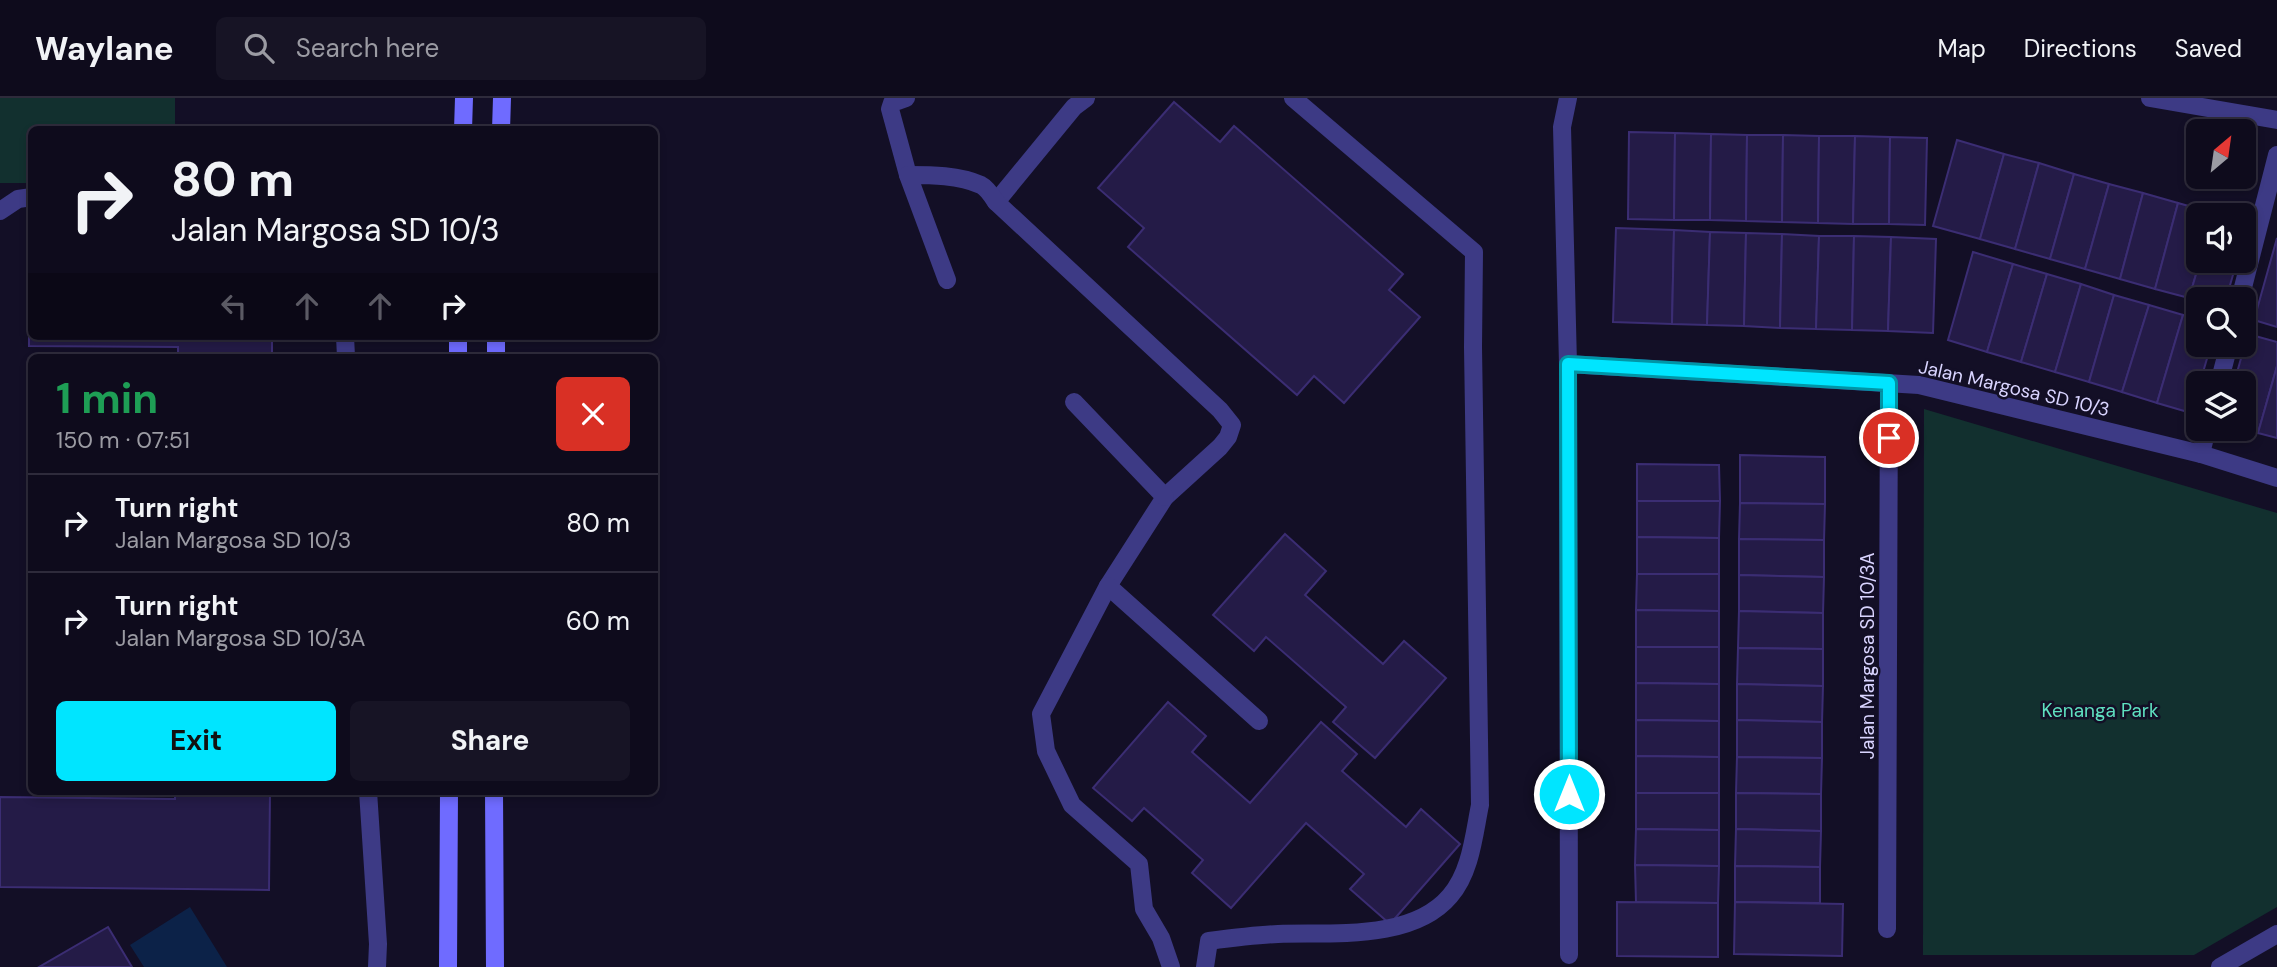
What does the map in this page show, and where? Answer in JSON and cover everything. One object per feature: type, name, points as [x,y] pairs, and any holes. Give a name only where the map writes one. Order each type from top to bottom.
[{"type":"street","points":[[463,126],[464,98]]},
{"type":"street","points":[[501,126],[502,98]]},
{"type":"street","points":[[906,98],[892,103],[890,109],[908,176],[947,280]]},
{"type":"street","points":[[1205,967],[1209,941],[1269,935],[1383,930],[1429,913],[1451,895],[1464,872],[1480,805],[1474,252],[1293,98]]},
{"type":"street","points":[[1568,98],[1562,127],[1568,364],[1569,955]]},
{"type":"street","points":[[2150,98],[2277,120]]},
{"type":"street","points":[[996,202],[1074,101]]},
{"type":"street","points":[[2243,287],[2277,155]]},
{"type":"street","points":[[908,176],[930,175],[984,186],[996,202],[1220,410],[1232,425],[1228,437],[1220,447],[1165,497],[1108,586],[1041,715],[1046,751],[1072,805],[1139,864],[1144,909],[1161,938],[1171,967]]},
{"type":"street","points":[[0,211],[18,200],[28,198]]},
{"type":"street","name":"Jalan Margosa SD 10/3","points":[[1568,364],[1919,385],[2201,454],[2277,478]]},
{"type":"street","name":"Jalan Margosa SD 10/3A","points":[[1887,929],[1889,383]]},
{"type":"street","points":[[1074,402],[1165,497]]},
{"type":"street","points":[[2201,454],[2204,441]]},
{"type":"street","points":[[1108,586],[1259,721]]},
{"type":"street","points":[[368,795],[378,944],[377,967]]},
{"type":"street","points":[[448,967],[449,795]]},
{"type":"street","points":[[494,795],[495,967]]},
{"type":"street","points":[[2220,967],[2277,934]]},
{"type":"green space","points":[[0,98],[175,98],[175,126],[28,126],[28,183],[0,183]]},
{"type":"green space","name":"Kenanga Park","points":[[1924,409],[2277,513],[2277,907],[2194,955],[1923,955]]},
{"type":"water","points":[[190,907],[227,967],[144,967],[130,945]]},
{"type":"building","points":[[1174,102],[1220,142],[1234,126],[1403,274],[1389,290],[1420,317],[1344,403],[1314,376],[1297,395],[1128,247],[1144,228],[1098,188]]},
{"type":"building","points":[[1629,132],[1675,133],[1674,220],[1628,219]]},
{"type":"building","points":[[1675,133],[1711,134],[1710,220],[1674,220]]},
{"type":"building","points":[[1711,134],[1747,135],[1746,221],[1710,220]]},
{"type":"building","points":[[1747,135],[1783,135],[1782,222],[1746,221]]},
{"type":"building","points":[[1783,135],[1819,136],[1818,223],[1782,222]]},
{"type":"building","points":[[1819,136],[1855,136],[1853,224],[1818,223]]},
{"type":"building","points":[[1855,136],[1890,137],[1889,224],[1853,224]]},
{"type":"building","points":[[1890,137],[1927,138],[1925,225],[1889,224]]},
{"type":"building","points":[[1957,140],[2004,154],[1980,239],[1933,226]]},
{"type":"building","points":[[2004,154],[2039,163],[2015,249],[1980,239]]},
{"type":"building","points":[[2039,163],[2074,174],[2050,259],[2015,249]]},
{"type":"building","points":[[2074,174],[2109,184],[2085,269],[2050,259]]},
{"type":"building","points":[[2109,184],[2143,193],[2120,279],[2085,269]]},
{"type":"building","points":[[2143,193],[2178,203],[2155,289],[2120,279]]},
{"type":"building","points":[[2178,203],[2186,205],[2186,273],[2196,273],[2192,287],[2186,287],[2186,297],[2155,289]]},
{"type":"building","points":[[1616,228],[1674,230],[1672,324],[1613,322]]},
{"type":"building","points":[[1674,230],[1710,232],[1707,325],[1672,324]]},
{"type":"building","points":[[1710,232],[1746,233],[1744,326],[1707,325]]},
{"type":"building","points":[[1746,233],[1782,234],[1780,328],[1744,326]]},
{"type":"building","points":[[1782,234],[1819,236],[1816,329],[1780,328]]},
{"type":"building","points":[[1819,236],[1854,236],[1852,330],[1816,329]]},
{"type":"building","points":[[1854,236],[1891,237],[1888,331],[1852,330]]},
{"type":"building","points":[[1891,237],[1936,239],[1933,333],[1888,331]]},
{"type":"building","points":[[2277,238],[2277,327],[2256,321]]},
{"type":"building","points":[[1973,252],[2013,264],[1987,352],[1948,340]]},
{"type":"building","points":[[2013,264],[2047,274],[2021,362],[1987,352]]},
{"type":"building","points":[[2196,273],[2234,273],[2229,287],[2192,287]]},
{"type":"building","points":[[2047,274],[2081,284],[2055,372],[2021,362]]},
{"type":"building","points":[[2081,284],[2114,295],[2089,382],[2055,372]]},
{"type":"building","points":[[2114,295],[2149,305],[2122,392],[2089,382]]},
{"type":"building","points":[[2149,305],[2183,315],[2157,403],[2122,392]]},
{"type":"building","points":[[2183,315],[2186,316],[2186,357],[2207,357],[2203,371],[2186,371],[2186,412],[2157,403]]},
{"type":"building","points":[[2256,336],[2277,342],[2277,366],[2258,433],[2256,371],[2237,371],[2241,357],[2256,357]]},
{"type":"building","points":[[29,340],[272,340],[272,354],[178,354],[178,347],[29,346]]},
{"type":"building","points":[[2277,366],[2277,438],[2258,433]]},
{"type":"building","points":[[1740,455],[1825,457],[1825,504],[1740,503]]},
{"type":"building","points":[[1637,464],[1719,465],[1720,501],[1637,501]]},
{"type":"building","points":[[1637,501],[1720,501],[1719,538],[1637,537]]},
{"type":"building","points":[[1740,503],[1825,504],[1824,540],[1739,539]]},
{"type":"building","points":[[1285,534],[1326,571],[1305,595],[1383,664],[1404,641],[1446,678],[1375,758],[1333,722],[1346,707],[1266,637],[1254,651],[1213,615]]},
{"type":"building","points":[[1637,537],[1719,538],[1719,574],[1637,574]]},
{"type":"building","points":[[1739,539],[1824,540],[1824,577],[1739,575]]},
{"type":"building","points":[[1637,574],[1719,574],[1719,611],[1636,610]]},
{"type":"building","points":[[1739,575],[1824,577],[1823,613],[1739,611]]},
{"type":"building","points":[[1636,610],[1719,611],[1719,647],[1636,647]]},
{"type":"building","points":[[1739,611],[1823,613],[1823,649],[1738,648]]},
{"type":"building","points":[[1636,647],[1719,647],[1719,684],[1636,683]]},
{"type":"building","points":[[1738,648],[1823,649],[1823,686],[1737,684]]},
{"type":"building","points":[[1636,683],[1719,684],[1719,721],[1636,720]]},
{"type":"building","points":[[1737,684],[1823,686],[1822,722],[1737,720]]},
{"type":"building","points":[[1168,702],[1206,736],[1192,752],[1250,803],[1321,722],[1357,754],[1342,771],[1406,827],[1421,809],[1460,844],[1390,924],[1350,889],[1364,874],[1306,823],[1231,908],[1192,873],[1203,860],[1144,808],[1132,821],[1093,788]]},
{"type":"building","points":[[1636,720],[1719,721],[1719,757],[1636,756]]},
{"type":"building","points":[[1737,720],[1822,722],[1822,758],[1737,757]]},
{"type":"building","points":[[1636,756],[1719,757],[1719,793],[1636,793]]},
{"type":"building","points":[[1737,757],[1822,758],[1821,794],[1736,793]]},
{"type":"building","points":[[1636,793],[1719,793],[1719,830],[1636,829]]},
{"type":"building","points":[[1736,793],[1821,794],[1821,831],[1736,829]]},
{"type":"building","points":[[175,795],[270,795],[269,890],[0,887],[0,797],[175,799]]},
{"type":"building","points":[[1636,829],[1719,830],[1719,866],[1635,865]]},
{"type":"building","points":[[1736,829],[1821,831],[1820,867],[1735,866]]},
{"type":"building","points":[[1635,865],[1719,866],[1718,903],[1636,902]]},
{"type":"building","points":[[1735,866],[1820,867],[1820,903],[1735,902]]},
{"type":"building","points":[[1617,902],[1718,903],[1718,957],[1617,956]]},
{"type":"building","points":[[1735,902],[1843,904],[1842,956],[1734,954]]},
{"type":"building","points":[[108,927],[132,967],[39,967]]},
{"type":"route","points":[[1569,794],[1568,364],[1889,383],[1889,438]]}]
